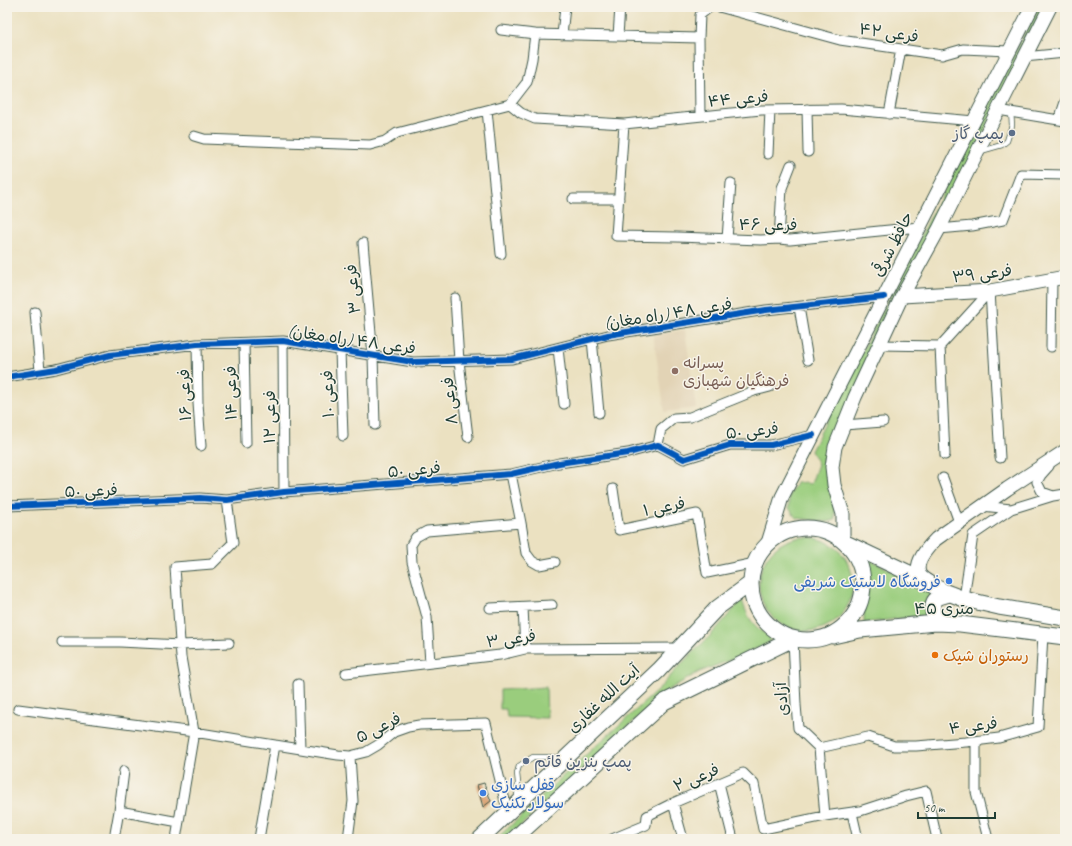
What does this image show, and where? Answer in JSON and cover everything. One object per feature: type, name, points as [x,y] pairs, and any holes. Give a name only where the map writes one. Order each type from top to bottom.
[{"type":"main road","name":"حافظ شرقی","points":[[768,543],[782,497],[1032,7]]},
{"type":"main road","name":"حافظ شرقی","points":[[844,542],[843,514],[834,485],[832,467],[835,447],[855,397],[902,296],[939,230],[1050,7]]},
{"type":"main road","name":"فرعی ۳۹","points":[[902,296],[990,291],[1065,277]]},
{"type":"main road","points":[[931,584],[920,574],[918,567],[921,556],[927,547],[982,506],[1061,454]]},
{"type":"main road","points":[[799,528],[816,528],[832,534],[844,542],[858,559],[863,578],[862,597],[854,615],[846,625],[824,638],[808,641],[792,639],[779,633],[767,624],[758,612],[753,598],[751,583],[752,573],[760,552],[768,543],[782,534],[799,528]]},
{"type":"main road","name":"۴۵ متری","points":[[844,542],[958,597],[999,607],[1065,618]]},
{"type":"main road","name":"آیت الله غفاری","points":[[480,839],[659,670],[718,608],[751,583]]},
{"type":"main road","points":[[943,623],[934,617],[932,610],[936,598],[941,596],[958,597]]},
{"type":"main road","name":"۴۵ متری","points":[[824,638],[860,630],[936,623],[960,624],[1065,637]]},
{"type":"main road","points":[[514,839],[664,702],[792,639]]},
{"type":"street","points":[[562,35],[565,7]]},
{"type":"street","points":[[618,36],[620,7]]},
{"type":"street","points":[[700,116],[700,15],[710,7]]},
{"type":"street","name":"فرعی ۴۲","points":[[719,7],[840,40],[942,55],[963,50],[1009,51]]},
{"type":"street","points":[[501,30],[535,34],[699,38]]},
{"type":"street","points":[[194,136],[204,139],[256,142],[370,145],[385,141],[397,133],[510,104],[527,82],[535,34]]},
{"type":"street","points":[[889,114],[901,49]]},
{"type":"street","points":[[1024,57],[1065,53]]},
{"type":"street","points":[[998,110],[1062,121],[1065,102]]},
{"type":"street","name":"فرعی ۴۴","points":[[510,104],[521,113],[535,119],[624,124],[770,110],[807,109],[841,109],[974,121]]},
{"type":"street","points":[[807,109],[808,152]]},
{"type":"street","points":[[488,110],[501,254]]},
{"type":"street","points":[[768,154],[770,110]]},
{"type":"street","points":[[573,199],[619,199],[624,124]]},
{"type":"street","points":[[779,239],[782,188],[791,165]]},
{"type":"street","points":[[939,230],[1003,220],[1021,174],[1065,175]]},
{"type":"street","points":[[727,239],[731,183]]},
{"type":"street","name":"فرعی ۴۶","points":[[619,199],[616,236],[790,240],[919,227]]},
{"type":"street","name":"فرعی ۳","points":[[363,243],[373,356],[375,425]]},
{"type":"street","points":[[1051,347],[1052,279]]},
{"type":"street","points":[[945,455],[940,346],[990,291]]},
{"type":"street","points":[[990,291],[1000,458]]},
{"type":"street","name":"فرعی ۴۸ (راه مغان)","points":[[7,376],[56,369],[110,355],[197,344],[283,341],[413,362],[512,359],[608,335],[766,310],[884,297]]},
{"type":"street","points":[[455,298],[459,361]]},
{"type":"street","points":[[799,307],[808,360]]},
{"type":"street","points":[[35,312],[40,371]]},
{"type":"street","points":[[592,339],[599,412]]},
{"type":"street","name":"فرعی ۱۲","points":[[283,341],[284,492]]},
{"type":"street","name":"فرعی ۱۴","points":[[244,343],[246,443]]},
{"type":"street","name":"فرعی ۱۶","points":[[197,344],[198,402],[201,446]]},
{"type":"street","points":[[880,345],[940,346]]},
{"type":"street","points":[[558,348],[564,404]]},
{"type":"street","name":"فرعی ۱۰","points":[[340,350],[343,436]]},
{"type":"street","name":"فرعی ۸","points":[[459,361],[468,437]]},
{"type":"street","points":[[658,445],[661,429],[674,418],[690,417],[754,391],[770,387]]},
{"type":"street","points":[[844,425],[883,422]]},
{"type":"street","name":"فرعی ۵۰","points":[[7,506],[200,498],[227,500],[284,492],[511,474],[559,463],[628,453],[658,445],[684,459],[730,445],[771,445],[813,435]]},
{"type":"street","points":[[1053,496],[1042,492],[1037,482],[1041,475],[1061,454]]},
{"type":"street","points":[[511,474],[526,553],[532,561],[539,564],[555,562]]},
{"type":"street","points":[[943,478],[960,522]]},
{"type":"street","name":"فرعی ۱","points":[[613,489],[619,530],[697,514],[707,573],[755,564]]},
{"type":"street","points":[[958,597],[973,535],[1011,510],[1053,496],[1065,494]]},
{"type":"street","points":[[176,839],[194,732],[181,657],[175,567],[212,564],[233,543],[227,500]]},
{"type":"street","points":[[982,506],[1011,510]]},
{"type":"street","points":[[430,663],[427,617],[412,562],[411,545],[416,537],[427,531],[521,523]]},
{"type":"street","points":[[490,608],[552,605]]},
{"type":"street","points":[[523,607],[524,649]]},
{"type":"street","name":"فرعی ۴","points":[[819,748],[868,737],[894,746],[916,746],[976,741],[999,738],[1038,727],[1043,634]]},
{"type":"street","name":"آزادی","points":[[792,639],[798,728],[819,748]]},
{"type":"street","points":[[62,642],[120,642],[181,645],[229,643]]},
{"type":"street","name":"فرعی ۳","points":[[346,673],[500,655],[524,649],[680,648]]},
{"type":"street","points":[[298,684],[300,749]]},
{"type":"street","name":"فرعی ۵","points":[[18,709],[194,732],[350,756],[366,752],[378,746],[394,732],[408,727],[419,725],[486,723],[512,809]]},
{"type":"street","points":[[976,741],[976,792],[988,839]]},
{"type":"street","points":[[259,839],[275,745]]},
{"type":"street","points":[[819,748],[825,816],[860,812],[906,796],[926,791],[937,839]]},
{"type":"street","points":[[348,839],[353,801],[350,756]]},
{"type":"street","points":[[114,839],[124,771]]},
{"type":"street","name":"فرعی ۲","points":[[612,839],[646,825],[647,816],[673,803],[743,773],[754,784],[763,829],[825,816]]},
{"type":"street","points":[[720,783],[733,839]]},
{"type":"street","points":[[673,803],[683,839]]},
{"type":"street","points":[[119,811],[179,822]]},
{"type":"street","points":[[852,813],[858,839]]},
{"type":"lane","points":[[977,152],[1002,145],[1007,141],[1012,125],[1011,112]]},
{"type":"lane","points":[[512,809],[518,795],[517,773],[519,766],[533,757],[552,757],[564,760]]},
{"type":"shaded area","name":"پسرانه فرهنگیان شهبازی","points":[[685,330],[696,408],[665,412],[653,334]]},
{"type":"green space","points":[[1038,7],[1046,7],[830,443],[826,471],[835,511],[835,520],[827,522],[796,518],[789,508],[789,495],[797,482],[811,484],[818,464],[811,451]]},
{"type":"green space","points":[[797,537],[815,537],[824,540],[840,550],[850,566],[853,575],[853,593],[850,602],[840,618],[824,628],[815,631],[797,631],[788,628],[772,618],[762,602],[759,593],[759,575],[762,566],[772,550],[788,540]]},
{"type":"green space","points":[[865,557],[934,592],[927,599],[925,607],[926,615],[864,623]]},
{"type":"green space","points":[[742,600],[752,622],[770,637],[770,642],[738,657],[699,672],[668,690],[506,839],[496,839],[568,771],[657,691]]},
{"type":"green space","points":[[546,687],[547,718],[507,717],[506,709],[500,709],[500,690]]},
{"type":"building","name":"قفل سازی سولار تکنیک","points":[[484,783],[491,801],[483,807],[477,785]]},
{"type":"cycle path","points":[[7,377],[56,369],[110,355],[197,344],[283,341],[413,362],[512,359],[608,335],[766,310],[884,297]]},
{"type":"cycle path","points":[[7,506],[200,498],[227,500],[284,492],[511,474],[559,463],[628,453],[658,445],[684,459],[730,445],[771,445],[813,435]]},
{"type":"place","name":"پمپ گاز","points":[[1012,133]]},
{"type":"place","name":"پسرانه فرهنگیان شهبازی","points":[[675,371]]},
{"type":"place","name":"فروشگاه لاستیک شریفی","points":[[949,581]]},
{"type":"place","name":"رستوران شیک","points":[[935,655]]},
{"type":"place","name":"پمپ بنزین قائم","points":[[526,761]]},
{"type":"place","name":"قفل سازی سولار تکنیک","points":[[483,793]]}]
